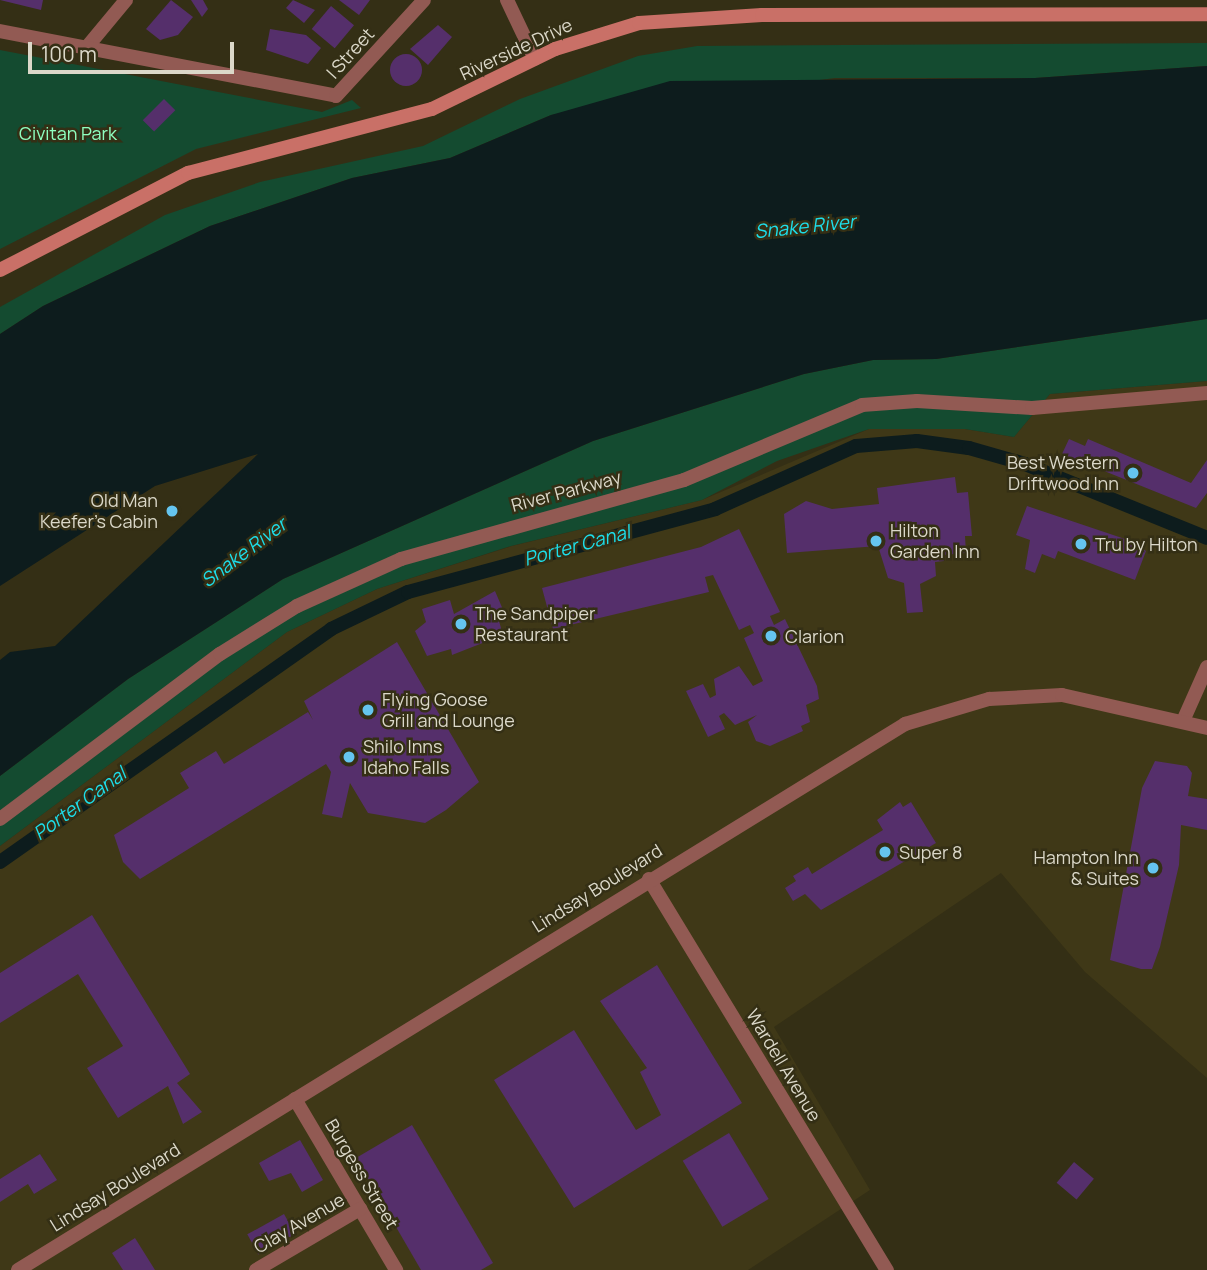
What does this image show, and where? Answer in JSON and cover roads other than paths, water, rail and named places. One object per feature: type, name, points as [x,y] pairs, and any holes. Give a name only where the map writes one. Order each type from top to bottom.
[{"type":"main road","name":"Riverside Drive","points":[[0,270],[188,173],[407,118],[535,59],[639,23],[698,16],[1207,14]]},
{"type":"street","points":[[0,31],[87,47],[126,0]]},
{"type":"street","name":"I Street","points":[[87,47],[331,96],[344,90],[424,0]]},
{"type":"street","points":[[507,0],[535,59]]},
{"type":"street","name":"River Parkway","points":[[0,819],[220,654],[297,606],[401,559],[684,480],[862,405],[917,401],[1032,408],[1207,393]]},
{"type":"street","points":[[1183,721],[1207,667]]},
{"type":"street","name":"Lindsay Boulevard","points":[[18,1270],[877,738],[941,710],[989,699],[1062,695],[1207,728]]},
{"type":"street","name":"Wardell Avenue","points":[[649,879],[887,1270]]},
{"type":"street","name":"Burgess Street","points":[[295,1099],[396,1270]]},
{"type":"street","name":"Clay Avenue","points":[[256,1270],[360,1209]]},
{"type":"water","name":"Snake River","points":[[1207,66],[1207,319],[936,359],[873,360],[804,374],[593,441],[283,579],[128,679],[0,776],[0,660],[10,652],[55,646],[258,454],[155,486],[0,586],[0,334],[43,306],[210,226],[352,178],[450,158],[551,115],[670,81],[1035,78]]},
{"type":"waterway","name":"Porter Canal","points":[[0,862],[331,629],[408,592],[715,509],[856,446],[917,441],[969,448],[1025,464],[1207,538]]},
{"type":"place","name":"Best Western Driftwood Inn","points":[[1133,473]]},
{"type":"place","name":"Old Man Keefer's Cabin","points":[[172,511]]},
{"type":"place","name":"Hilton Garden Inn","points":[[876,541]]},
{"type":"place","name":"Tru by Hilton","points":[[1081,544]]},
{"type":"place","name":"The Sandpiper Restaurant","points":[[461,624]]},
{"type":"place","name":"Clarion","points":[[771,636]]},
{"type":"place","name":"Flying Goose Grill and Lounge","points":[[368,710]]},
{"type":"place","name":"Shilo Inns Idaho Falls","points":[[349,757]]},
{"type":"place","name":"Super 8","points":[[885,852]]},
{"type":"place","name":"Hampton Inn & Suites","points":[[1153,868]]},
{"type":"park label","name":"Civitan Park","points":[[68,133]]}]
